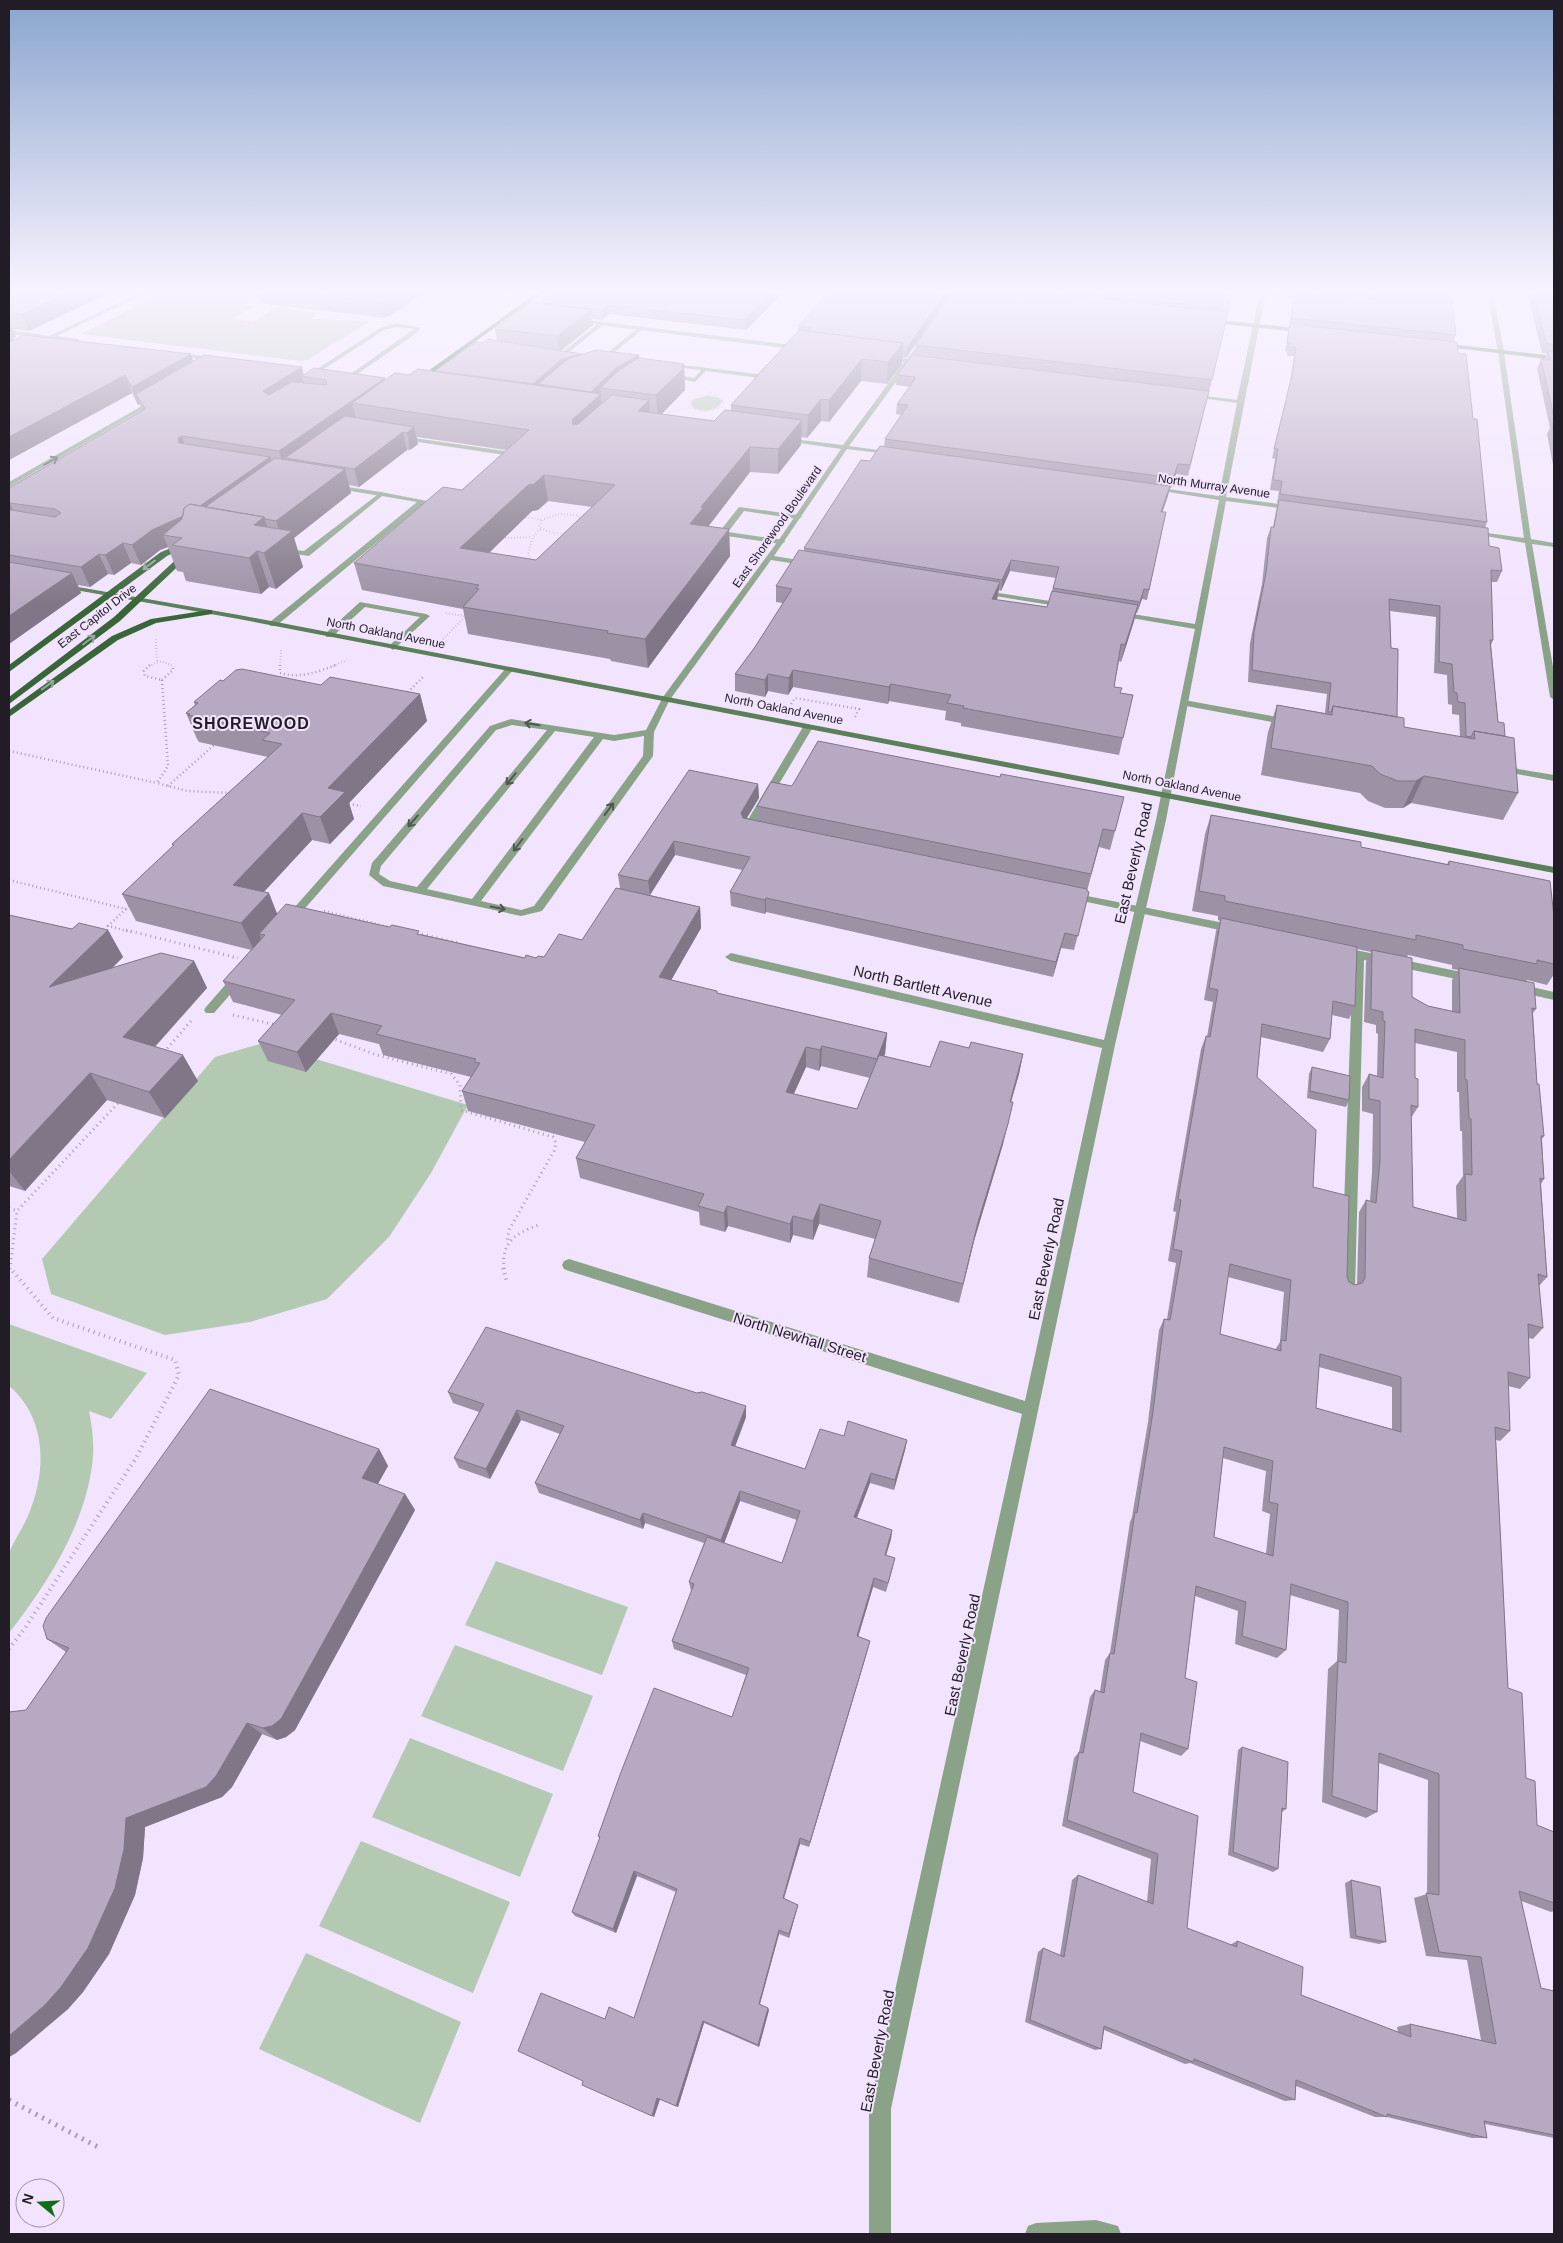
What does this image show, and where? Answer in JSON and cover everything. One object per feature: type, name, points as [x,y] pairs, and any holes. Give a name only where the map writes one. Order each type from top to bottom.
[{"type":"main road","name":"East Capitol Drive","points":[[9,670],[164,554],[192,542],[191,551],[140,600],[9,701]]},
{"type":"main road","name":"North Oakland Avenue","points":[[58,585],[510,669],[1554,870]]},
{"type":"main road","points":[[9,714],[115,638],[154,621],[210,612]]},
{"type":"street","points":[[9,485],[160,397]]},
{"type":"street","name":"East Shorewood Boulevard","points":[[649,732],[666,699],[770,558],[883,397]]},
{"type":"street","points":[[1200,397],[1240,402]]},
{"type":"street","name":"East Beverly Road","points":[[880,2234],[880,2109],[1108,1045],[1165,795],[1199,627],[1241,397]]},
{"type":"street","points":[[1507,397],[1528,541],[1554,697]]},
{"type":"street","points":[[406,430],[396,439],[520,456]]},
{"type":"street","points":[[779,438],[900,455]]},
{"type":"street","points":[[273,624],[423,501],[326,486]]},
{"type":"street","name":"North Murray Avenue","points":[[1147,488],[1302,510]]},
{"type":"street","points":[[277,549],[306,554],[380,494]]},
{"type":"street","points":[[781,542],[723,533],[742,509],[798,517]]},
{"type":"street","points":[[1470,533],[1554,545]]},
{"type":"street","points":[[770,558],[813,566]]},
{"type":"street","points":[[971,590],[1069,606]]},
{"type":"street","points":[[329,635],[363,604],[426,616],[393,647]]},
{"type":"street","points":[[1109,612],[1199,627]]},
{"type":"street","points":[[282,928],[510,669]]},
{"type":"street","points":[[1184,703],[1295,723]]},
{"type":"street","points":[[511,722],[614,738],[649,732],[648,756],[538,909],[521,913],[387,884],[374,875],[376,865],[493,728],[511,722]]},
{"type":"street","points":[[767,832],[748,828],[808,727]]},
{"type":"street","points":[[420,891],[553,728]]},
{"type":"street","points":[[474,903],[600,736]]},
{"type":"street","points":[[1495,759],[1505,760],[1515,771],[1554,778]]},
{"type":"street","points":[[1065,895],[1242,931]]},
{"type":"street","points":[[1330,949],[1486,981]]},
{"type":"street","points":[[1348,1289],[1359,955]]},
{"type":"street","name":"North Bartlett Avenue","points":[[731,957],[1108,1045]]},
{"type":"street","points":[[210,1010],[242,973]]},
{"type":"street","points":[[1506,986],[1554,996]]},
{"type":"street","name":"North Newhall Street","points":[[569,1265],[1031,1410]]},
{"type":"street","points":[[1036,2234],[1096,2231],[1110,2234]]},
{"type":"path","points":[[690,408],[690,401],[698,397]]},
{"type":"path","points":[[667,413],[690,408],[700,411],[711,411],[722,406],[724,400],[718,397]]},
{"type":"path","points":[[711,411],[717,416]]},
{"type":"path","points":[[516,515],[542,520],[558,514],[571,514],[581,517],[584,523]]},
{"type":"path","points":[[541,529],[539,526],[542,520]]},
{"type":"path","points":[[584,523],[590,523]]},
{"type":"path","points":[[534,565],[528,555],[532,536],[536,531],[541,529],[552,533],[566,533],[579,529],[584,523]]},
{"type":"path","points":[[505,538],[532,536]]},
{"type":"path","points":[[442,639],[471,611]]},
{"type":"path","points":[[438,612],[465,617]]},
{"type":"path","points":[[156,632],[157,661]]},
{"type":"path","points":[[282,650],[280,673],[287,676],[308,674],[347,660]]},
{"type":"path","points":[[157,661],[173,665],[173,670],[162,680],[145,676],[144,671],[149,665],[157,661]]},
{"type":"path","points":[[401,699],[424,676]]},
{"type":"path","points":[[157,783],[168,766],[162,680]]},
{"type":"path","points":[[790,705],[795,698],[859,710],[855,717]]},
{"type":"path","points":[[168,786],[214,745]]},
{"type":"path","points":[[9,751],[208,793],[238,791]]},
{"type":"path","points":[[341,803],[370,808]]},
{"type":"path","points":[[9,880],[126,909]]},
{"type":"path","points":[[133,902],[108,926],[245,960]]},
{"type":"path","points":[[302,906],[395,928]]},
{"type":"path","points":[[414,932],[461,944]]},
{"type":"path","points":[[160,1056],[202,1008],[282,1027]]},
{"type":"path","points":[[327,1038],[377,1055],[451,1074],[458,1078],[461,1085],[461,1110],[466,1114],[553,1137],[556,1143],[554,1151],[509,1230],[507,1243]]},
{"type":"path","points":[[9,1648],[25,1628],[136,1458],[179,1376],[175,1360],[53,1318],[10,1270],[17,1211],[122,1098]]},
{"type":"path","points":[[9,1208],[17,1211]]},
{"type":"path","points":[[507,1283],[502,1268],[502,1252],[507,1243],[519,1232],[541,1224]]},
{"type":"path","points":[[9,2100],[98,2147]]},
{"type":"green space","points":[[704,397],[713,397],[723,401],[717,407],[704,411],[692,407],[693,400]]},
{"type":"green space","points":[[263,1043],[468,1105],[431,1173],[389,1237],[327,1299],[250,1322],[165,1335],[51,1294],[42,1259],[215,1057]]},
{"type":"green space","points":[[9,1324],[147,1373],[111,1419],[89,1411],[93,1456],[90,1480],[75,1527],[64,1550],[38,1593],[9,1633],[7,1579],[9,1553],[31,1508],[36,1492],[41,1459],[40,1442],[30,1412],[21,1398],[9,1386]]},
{"type":"green space","points":[[496,1561],[628,1607],[602,1675],[465,1625]]},
{"type":"green space","points":[[455,1645],[593,1696],[563,1771],[421,1716]]},
{"type":"green space","points":[[410,1738],[553,1794],[520,1877],[372,1817]]},
{"type":"green space","points":[[361,1841],[510,1902],[473,1993],[319,1926]]},
{"type":"green space","points":[[306,1953],[461,2022],[420,2123],[259,2049]]},
{"type":"building","points":[[9,397],[84,397],[9,437]]},
{"type":"building","points":[[138,397],[358,397],[279,451],[182,436],[178,438],[179,443],[270,457],[200,506],[190,504],[184,508],[183,516],[152,530],[132,545],[123,543],[105,555],[99,554],[81,567],[9,555],[9,511],[55,517],[61,513],[55,509],[9,503],[9,488],[145,409]]},
{"type":"building","points":[[361,397],[598,397],[572,420],[573,425],[578,424],[610,397],[624,397],[649,400],[638,411],[714,421],[725,410],[802,420],[778,449],[750,447],[701,507],[703,508],[690,524],[729,529],[645,639],[463,607],[479,589],[476,588],[479,585],[354,563],[443,487],[462,490],[529,430],[352,403]],"holes":[[[544,475],[615,485],[536,560],[460,548],[528,485],[534,484]]]},
{"type":"building","points":[[739,397],[832,397],[829,400],[821,399],[808,415],[731,405]]},
{"type":"building","points":[[902,397],[1208,397],[1190,465],[1178,464],[1173,478],[885,439],[908,405],[897,404]]},
{"type":"building","points":[[1287,397],[1471,397],[1473,419],[1477,419],[1487,522],[1280,494],[1282,481],[1273,480],[1278,449],[1274,449]]},
{"type":"building","points":[[1549,397],[1554,397],[1554,418]]},
{"type":"building","points":[[345,416],[414,427],[407,433],[403,432],[354,469],[285,458]]},
{"type":"building","points":[[880,446],[1170,486],[1161,512],[1166,512],[1149,590],[1144,589],[1140,602],[1053,588],[1059,567],[1011,560],[1002,580],[804,548],[861,460],[870,461]]},
{"type":"building","points":[[275,458],[345,469],[276,521],[265,519],[264,517],[205,507]]},
{"type":"building","points":[[1279,500],[1488,528],[1489,546],[1499,548],[1502,571],[1491,570],[1493,640],[1490,640],[1498,722],[1504,723],[1505,736],[1474,731],[1471,737],[1466,736],[1465,703],[1458,702],[1457,693],[1454,692],[1452,664],[1439,662],[1440,606],[1389,599],[1391,648],[1398,649],[1397,717],[1333,706],[1331,712],[1328,712],[1331,683],[1252,670],[1254,632],[1266,573],[1271,527],[1274,527]]},
{"type":"building","points":[[190,504],[264,517],[254,525],[292,531],[264,553],[257,551],[249,558],[172,545],[182,538],[163,535],[182,519],[184,508]]},
{"type":"building","points":[[799,550],[1000,582],[992,599],[1047,607],[1052,591],[1138,605],[1125,645],[1121,644],[1114,687],[1122,688],[1120,693],[1133,695],[1123,738],[963,708],[964,706],[947,703],[951,695],[891,684],[889,687],[793,670],[789,678],[768,674],[765,680],[735,674],[755,647],[792,589],[776,586]]},
{"type":"building","points":[[9,562],[72,573],[9,616]]},
{"type":"building","points":[[242,669],[321,685],[330,677],[420,694],[328,788],[345,792],[320,817],[302,813],[233,885],[269,893],[241,923],[122,894],[174,845],[172,844],[282,744],[262,740],[270,733],[186,713],[198,703],[194,702],[220,680],[223,681],[236,670]]},
{"type":"building","points":[[1277,705],[1332,715],[1333,706],[1404,718],[1404,727],[1475,739],[1474,731],[1514,738],[1518,793],[1424,776],[1416,781],[1398,781],[1380,774],[1372,766],[1271,748]]},
{"type":"building","points":[[818,741],[1000,777],[1001,774],[1124,797],[1115,831],[1103,829],[1091,874],[757,806],[771,782],[792,786]]},
{"type":"building","points":[[689,770],[758,784],[741,813],[743,818],[1087,889],[1089,892],[1078,936],[1065,933],[1056,962],[766,898],[765,900],[730,892],[750,857],[674,841],[648,881],[618,875]]},
{"type":"building","points":[[1211,815],[1361,842],[1361,847],[1449,865],[1449,861],[1550,881],[1554,917],[1554,964],[1537,960],[1537,964],[1463,949],[1463,945],[1416,935],[1416,940],[1225,901],[1225,896],[1199,891]]},
{"type":"building","points":[[616,888],[700,907],[659,977],[717,991],[717,993],[887,1033],[877,1059],[822,1046],[820,1050],[806,1047],[786,1092],[857,1109],[879,1055],[930,1067],[940,1041],[969,1048],[971,1042],[1023,1054],[1010,1102],[1013,1102],[1008,1124],[978,1222],[963,1284],[869,1258],[881,1221],[820,1204],[813,1221],[793,1216],[790,1224],[727,1206],[724,1213],[698,1206],[704,1194],[576,1158],[595,1125],[462,1091],[480,1063],[474,1062],[476,1059],[376,1034],[382,1026],[331,1013],[297,1052],[258,1041],[295,1000],[223,981],[265,935],[259,934],[286,904],[389,927],[392,925],[419,931],[417,934],[525,958],[526,955],[536,958],[538,956],[544,957],[559,934],[582,940]]},
{"type":"building","points":[[9,915],[72,929],[79,923],[108,930],[49,987],[161,953],[194,961],[123,1037],[183,1055],[149,1092],[90,1073],[9,1160]]},
{"type":"building","points":[[1221,918],[1357,947],[1355,1006],[1333,1001],[1330,1039],[1262,1024],[1257,1077],[1316,1130],[1313,1187],[1349,1196],[1347,1277],[1349,1282],[1355,1285],[1362,1283],[1365,1278],[1366,1200],[1376,1203],[1380,1160],[1380,1101],[1369,1099],[1369,1074],[1383,1078],[1385,1021],[1383,1021],[1383,1012],[1371,1009],[1372,950],[1412,958],[1412,997],[1428,1006],[1460,1013],[1459,968],[1534,983],[1536,1009],[1532,1008],[1537,1084],[1539,1084],[1544,1136],[1541,1136],[1544,1179],[1540,1178],[1547,1277],[1538,1274],[1543,1328],[1528,1324],[1530,1378],[1508,1372],[1510,1431],[1495,1427],[1508,1688],[1522,1693],[1526,1778],[1535,1781],[1537,1825],[1554,1832],[1554,1903],[1519,1891],[1541,1988],[1554,1991],[1554,2135],[1484,2121],[1487,2138],[1387,2114],[1387,2117],[1296,2080],[1295,2100],[1194,2059],[1193,2062],[1104,2026],[1101,2049],[1030,2020],[1043,1948],[1064,1957],[1078,1875],[1153,1904],[1158,1854],[1067,1820],[1079,1752],[1083,1753],[1095,1690],[1104,1693],[1110,1653],[1114,1654],[1135,1512],[1137,1513],[1153,1412],[1164,1319],[1170,1320],[1182,1251],[1173,1249],[1181,1200],[1178,1199],[1206,1036],[1210,1037],[1218,990],[1209,988]],"holes":[[[1415,1029],[1465,1040],[1465,1079],[1467,1080],[1469,1118],[1471,1119],[1472,1175],[1465,1174],[1466,1221],[1413,1207],[1411,1105],[1418,1107],[1418,1079],[1415,1078]],[[1230,1264],[1291,1280],[1286,1341],[1281,1340],[1281,1351],[1220,1334]],[[1320,1354],[1401,1377],[1401,1432],[1316,1408]],[[1224,1447],[1273,1461],[1269,1502],[1278,1504],[1273,1556],[1214,1537]],[[1291,1584],[1348,1602],[1346,1663],[1338,1661],[1332,1796],[1377,1812],[1379,1753],[1439,1774],[1439,1895],[1426,1893],[1439,1952],[1481,1957],[1496,2044],[1410,2024],[1411,2037],[1301,1995],[1303,1967],[1237,1941],[1237,1947],[1187,1928],[1198,1816],[1133,1792],[1141,1733],[1188,1749],[1197,1682],[1185,1678],[1196,1586],[1246,1602],[1242,1636],[1286,1650]]]},
{"type":"building","points":[[1312,1067],[1350,1076],[1349,1100],[1310,1091]]},
{"type":"building","points":[[486,1327],[697,1393],[702,1392],[746,1406],[731,1445],[805,1469],[820,1429],[844,1436],[848,1421],[907,1440],[895,1480],[871,1473],[854,1517],[892,1530],[885,1555],[895,1558],[888,1583],[874,1578],[857,1636],[870,1641],[810,1842],[800,1838],[783,1898],[798,1905],[789,1934],[779,1930],[759,2004],[768,2008],[758,2045],[703,2021],[676,2106],[657,2098],[652,2116],[582,2085],[583,2081],[518,2051],[541,1993],[605,2019],[609,2007],[634,2018],[677,1889],[634,1871],[613,1929],[572,1912],[600,1837],[598,1836],[621,1772],[654,1688],[732,1717],[749,1668],[672,1641],[694,1584],[689,1582],[707,1537],[782,1563],[800,1511],[740,1491],[721,1540],[643,1513],[640,1520],[535,1483],[564,1426],[517,1410],[486,1469],[454,1458],[484,1404],[448,1392]]},
{"type":"building","points":[[210,1389],[379,1449],[362,1478],[405,1494],[281,1719],[272,1726],[263,1728],[247,1723],[216,1776],[206,1787],[126,1818],[124,1849],[115,1888],[88,1948],[61,1987],[45,2005],[9,2036],[9,1712],[26,1710],[69,1648],[47,1639],[43,1626],[46,1618]]},
{"type":"building","points":[[1242,1747],[1288,1762],[1286,1809],[1282,1808],[1278,1869],[1233,1852]]},
{"type":"building","points":[[1351,1880],[1380,1887],[1386,1942],[1356,1936]]},
{"type":"district","name":"SHOREWOOD","points":[[251,723]]}]
